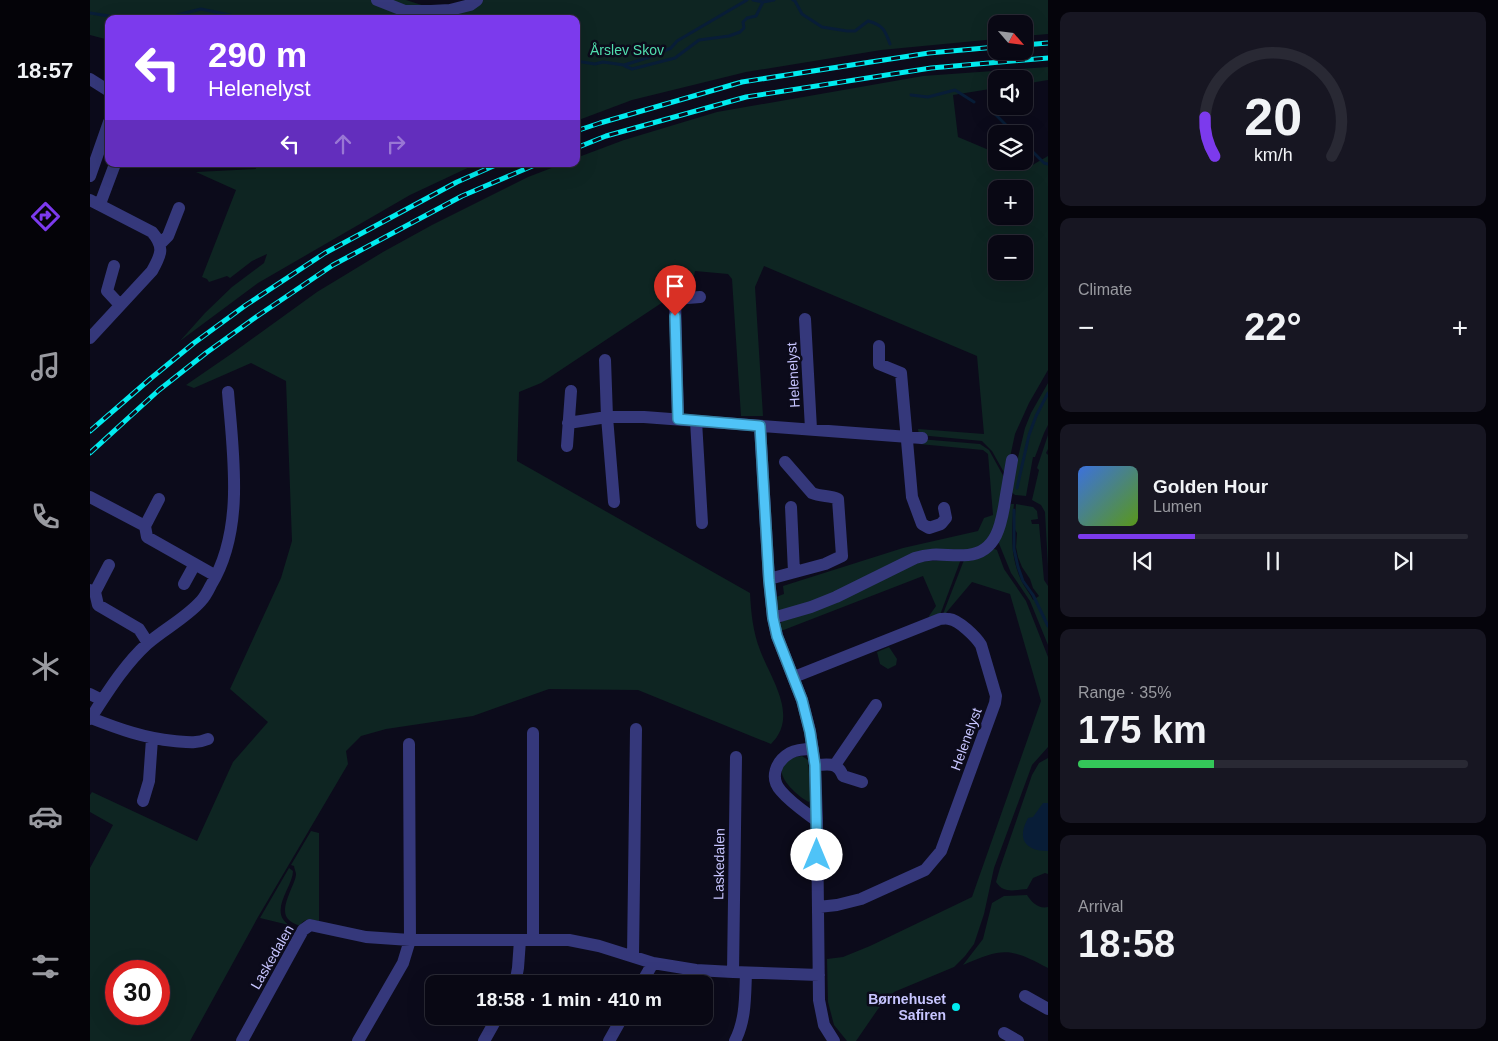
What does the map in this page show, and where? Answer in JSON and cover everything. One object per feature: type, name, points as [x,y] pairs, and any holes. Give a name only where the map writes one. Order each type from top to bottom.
[{"type":"street","points":[[385,1],[405,11],[450,10],[470,5],[477,0]]},
{"type":"street","points":[[90,79],[105,88]]},
{"type":"street","points":[[90,176],[105,133]]},
{"type":"street","points":[[90,337],[152,271],[161,251],[158,238],[152,232],[95,202],[113,167]]},
{"type":"street","points":[[160,244],[168,236],[179,208]]},
{"type":"street","points":[[114,266],[107,291],[120,305]]},
{"type":"street","points":[[678,419],[675,299],[700,297]]},
{"type":"street","name":"Helenelyst","points":[[805,319],[811,429]]},
{"type":"street","points":[[879,346],[879,364],[901,373],[912,497],[922,524],[929,528],[942,524],[946,518],[944,508]]},
{"type":"street","points":[[605,360],[607,418],[614,502]]},
{"type":"street","points":[[567,446],[571,390]]},
{"type":"street","points":[[208,739],[199,743],[152,739],[90,719],[134,657],[148,643],[202,601],[216,576],[226,551],[232,519],[235,473],[228,392]]},
{"type":"street","name":"Helenelyst","points":[[568,423],[607,418],[644,417],[922,438]]},
{"type":"street","points":[[696,421],[702,523]]},
{"type":"street","points":[[760,426],[773,618],[777,636],[802,700],[815,765],[819,1000],[824,1025],[834,1041]]},
{"type":"street","points":[[773,618],[811,607],[836,597],[923,555],[974,554],[989,547],[999,531],[1012,460]]},
{"type":"street","points":[[769,580],[825,564],[842,556],[838,499],[832,496],[818,496],[812,493],[785,462]]},
{"type":"street","points":[[90,497],[145,526]]},
{"type":"street","points":[[159,499],[145,526],[147,537],[216,576]]},
{"type":"street","points":[[791,507],[794,572]]},
{"type":"street","points":[[184,584],[195,564]]},
{"type":"street","points":[[109,565],[92,591],[98,605],[139,629],[148,643]]},
{"type":"street","name":"Helenelyst","points":[[794,678],[940,619],[948,618],[965,629],[981,645],[996,696],[996,703],[941,851],[925,870],[861,900],[818,907]]},
{"type":"street","points":[[90,694],[102,700]]},
{"type":"street","points":[[834,764],[876,705]]},
{"type":"street","points":[[633,956],[636,729]]},
{"type":"street","points":[[517,975],[526,940],[533,733]]},
{"type":"street","points":[[143,801],[149,781],[152,739]]},
{"type":"street","points":[[358,1041],[403,963],[410,940],[409,744]]},
{"type":"street","points":[[813,749],[791,752],[780,761],[775,772],[775,783],[781,791],[817,821]]},
{"type":"street","name":"Laskedalen","points":[[734,1041],[742,1026],[745,1012],[739,973],[736,757]]},
{"type":"street","points":[[815,765],[834,764],[840,769],[843,776],[862,782]]},
{"type":"street","name":"Laskedalen","points":[[242,1041],[303,930],[310,925],[366,936],[410,940],[569,940],[599,946],[653,963],[696,970],[739,973],[819,974]]},
{"type":"street","points":[[646,975],[653,963]]},
{"type":"street","points":[[1025,996],[1048,1009]]},
{"type":"street","points":[[484,1041],[493,1025]]},
{"type":"street","points":[[610,1041],[618,1025]]},
{"type":"street","points":[[1004,1033],[1018,1041]]},
{"type":"green space","name":"Årslev Skov","points":[[90,0],[406,0],[431,8],[479,3],[483,0],[1048,0],[1048,34],[1033,35],[1033,15],[988,15],[988,40],[881,50],[746,72],[632,100],[580,120],[580,15],[105,15],[105,39],[90,35]]},
{"type":"green space","points":[[1048,67],[1048,80],[1033,82],[1033,70],[1006,70]]},
{"type":"green space","points":[[988,71],[988,89],[953,95],[958,137],[988,150],[988,170],[1033,170],[1033,165],[1048,156],[1048,370],[1029,403],[1015,434],[1006,476],[992,451],[982,441],[919,435],[918,429],[984,434],[977,356],[764,266],[755,287],[763,416],[741,416],[732,279],[728,274],[695,271],[690,294],[672,294],[663,302],[541,383],[519,392],[517,461],[750,593],[753,622],[758,643],[782,703],[782,725],[776,738],[771,744],[638,690],[549,689],[473,716],[386,729],[361,736],[346,751],[348,764],[258,917],[190,1041],[90,1041],[90,868],[113,825],[90,812],[90,795],[92,792],[197,841],[233,762],[268,722],[230,689],[281,578],[292,541],[286,381],[251,363],[194,388],[186,385],[317,292],[383,252],[528,177],[554,167],[580,167],[580,156],[624,140],[717,112],[923,76]]},
{"type":"green space","points":[[256,167],[470,167],[410,195],[258,283],[180,341],[232,287],[264,263],[267,254],[252,261],[230,278],[227,276],[209,282],[202,277],[236,190],[196,172],[256,169]]},
{"type":"green space","points":[[1048,383],[1048,425],[1035,457],[1033,457],[1026,496],[1015,495],[1010,491],[1025,428]]},
{"type":"green space","points":[[1048,435],[1048,449],[1046,453],[1048,455],[1048,567],[1045,512],[1041,505],[1032,500],[1039,470],[1037,468]]},
{"type":"green space","points":[[919,439],[980,444],[989,450],[1005,479],[998,518],[989,540],[973,550],[946,550],[826,597],[782,612],[777,608],[776,597],[784,594],[783,586],[903,548],[978,531],[984,518],[993,515],[988,454],[983,450],[919,444]]},
{"type":"green space","points":[[1011,504],[1014,504],[1012,533],[1017,571],[1033,600],[1039,596],[1018,557],[1016,547],[1017,533],[1014,528],[1016,504],[1033,507],[1037,511],[1038,519],[1031,520],[1032,524],[1039,524],[1044,580],[1048,586],[1048,645],[1030,601],[1011,573],[998,541]]},
{"type":"green space","points":[[992,548],[997,550],[1004,569],[1026,601],[1048,657],[1048,747],[1032,765],[994,868],[984,914],[974,944],[954,967],[894,992],[878,1009],[856,1041],[847,1041],[834,1025],[828,1002],[827,959],[843,957],[870,946],[972,897],[1041,701],[1010,594],[972,582],[943,614],[964,560]]},
{"type":"green space","points":[[961,559],[940,615],[930,619],[929,616],[936,606],[923,576],[781,631],[779,625],[784,619],[915,562]]},
{"type":"green space","points":[[889,647],[897,659],[896,665],[888,669],[880,664],[877,652]]},
{"type":"green space","points":[[802,756],[808,760],[811,799],[809,802],[791,788],[782,773],[789,758]]},
{"type":"green space","points":[[1048,758],[1048,874],[1045,873],[1033,878],[1027,889],[1006,890],[996,882],[1000,868],[1032,775],[1039,763]]},
{"type":"green space","points":[[311,831],[319,833],[319,921],[308,920],[300,926],[289,920],[285,910],[296,874],[294,866],[291,865]]},
{"type":"green space","points":[[289,868],[293,871],[292,877],[283,899],[281,913],[283,919],[289,925],[260,918]]},
{"type":"green space","points":[[1027,895],[1036,905],[1048,907],[1048,968],[1024,956],[1006,952],[988,955],[963,965],[983,939],[992,903],[1004,896]]},
{"type":"water","points":[[1043,803],[1048,803],[1048,851],[1033,849],[1028,846],[1023,837],[1028,818],[1033,817]]},
{"type":"waterway","points":[[580,62],[624,65],[647,58],[671,48],[677,41],[747,0]]},
{"type":"waterway","points":[[753,0],[763,2],[774,0]]},
{"type":"waterway","points":[[793,0],[802,14],[822,27],[855,31],[868,21],[877,24],[887,35],[890,44]]},
{"type":"waterway","points":[[625,66],[632,69],[675,58],[699,40],[729,36],[740,32],[744,28],[743,22],[747,18],[756,16],[763,2]]},
{"type":"waterway","points":[[177,15],[201,9],[230,15]]},
{"type":"waterway","points":[[90,13],[105,15]]},
{"type":"waterway","points":[[911,95],[928,97],[955,90],[974,102]]},
{"type":"waterway","points":[[996,115],[1006,125]]},
{"type":"waterway","points":[[1033,152],[1044,163],[1048,164]]},
{"type":"waterway","points":[[1017,488],[1029,435],[1048,393]]},
{"type":"waterway","points":[[1014,510],[1014,549],[1018,567],[1023,581],[1033,595],[1048,626]]},
{"type":"railway","points":[[1033,44],[1048,43]]},
{"type":"railway","points":[[580,130],[742,82],[929,53],[988,48]]},
{"type":"railway","points":[[580,146],[606,136],[746,97],[931,68],[1048,58]]},
{"type":"railway","points":[[90,431],[194,343],[246,305],[325,253],[457,182],[491,167]]},
{"type":"railway","points":[[90,453],[159,390],[206,353],[333,265],[462,196],[530,167]]},
{"type":"place","name":"Børnehuset Safiren","points":[[956,1007]]},
{"type":"route","points":[[675,316],[678,419],[760,426],[773,618],[777,636],[802,700],[810,732],[815,765],[817,855]]}]
